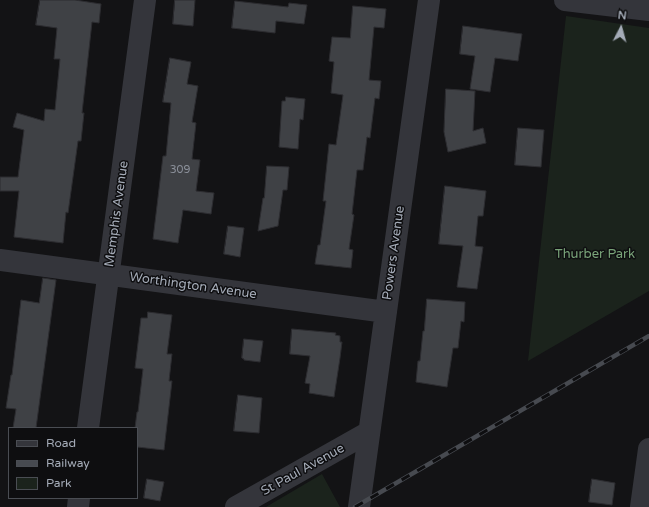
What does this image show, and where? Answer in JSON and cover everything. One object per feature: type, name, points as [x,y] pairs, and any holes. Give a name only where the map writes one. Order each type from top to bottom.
[{"type":"street","name":"Memphis Avenue","points":[[88,427],[145,0]]},
{"type":"street","name":"Powers Avenue","points":[[359,507],[429,0]]},
{"type":"street","points":[[565,0],[649,10]]},
{"type":"street","name":"Worthington Avenue","points":[[0,260],[386,312]]},
{"type":"street","name":"St Paul Avenue","points":[[236,507],[370,432]]},
{"type":"street","points":[[641,507],[649,448]]},
{"type":"green space","name":"Thurber Park","points":[[566,16],[649,28],[649,291],[528,361]]},
{"type":"green space","points":[[322,474],[340,507],[266,507]]},
{"type":"building","points":[[40,0],[75,0],[101,4],[99,23],[92,22],[82,113],[84,113],[81,141],[78,141],[68,213],[66,212],[63,243],[14,237],[19,191],[0,191],[0,177],[18,177],[24,130],[13,127],[17,113],[44,121],[45,109],[55,110],[60,59],[54,59],[57,28],[36,25]]},
{"type":"building","points":[[175,0],[195,0],[193,26],[173,24]]},
{"type":"building","points":[[235,1],[288,7],[289,3],[307,5],[304,24],[276,21],[275,33],[232,28]]},
{"type":"building","points":[[353,6],[386,9],[384,28],[374,27],[369,80],[381,81],[379,99],[375,98],[370,138],[367,137],[363,170],[357,170],[352,214],[354,215],[349,249],[353,250],[351,268],[315,264],[318,245],[320,245],[326,201],[323,201],[329,144],[336,145],[343,95],[331,93],[334,62],[329,61],[332,37],[350,38]]},
{"type":"building","points":[[463,26],[522,34],[518,61],[495,58],[490,92],[470,89],[475,56],[460,54]]},
{"type":"building","points":[[170,58],[191,62],[187,84],[198,86],[192,122],[196,123],[192,159],[200,160],[196,191],[214,193],[211,214],[183,210],[178,243],[153,239],[163,156],[166,156],[171,103],[163,102]]},
{"type":"building","points":[[446,89],[475,91],[473,131],[483,128],[486,143],[448,152],[444,132]]},
{"type":"building","points":[[286,97],[305,99],[303,120],[300,119],[298,149],[279,147],[282,101],[285,101]]},
{"type":"building","points":[[518,128],[544,130],[541,167],[515,165]]},
{"type":"building","points":[[267,166],[289,167],[287,190],[283,190],[278,226],[258,231],[264,198]]},
{"type":"building","points":[[445,186],[486,191],[483,216],[478,216],[475,246],[483,247],[477,289],[457,287],[463,246],[439,244]]},
{"type":"building","points":[[228,226],[244,228],[240,257],[224,254]]},
{"type":"building","points":[[43,278],[56,280],[36,427],[13,427],[16,409],[6,408],[12,375],[21,300],[39,303]]},
{"type":"building","points":[[427,299],[465,302],[464,322],[461,321],[458,348],[453,348],[447,387],[416,382],[418,361],[420,361],[424,331]]},
{"type":"building","points":[[148,312],[172,315],[167,354],[172,354],[169,381],[172,381],[164,450],[138,447],[138,427],[135,427],[143,369],[135,368],[141,318],[147,318]]},
{"type":"building","points":[[292,329],[336,333],[335,335],[340,336],[340,342],[342,342],[334,397],[309,393],[310,384],[305,383],[310,356],[290,354]]},
{"type":"building","points":[[244,339],[263,341],[260,362],[244,360],[242,358]]},
{"type":"building","points":[[238,395],[262,398],[259,433],[234,431]]},
{"type":"building","points":[[147,479],[164,482],[160,501],[144,498]]},
{"type":"building","points":[[592,479],[615,483],[612,505],[589,502]]},
{"type":"railway","points":[[355,507],[649,336]]}]
